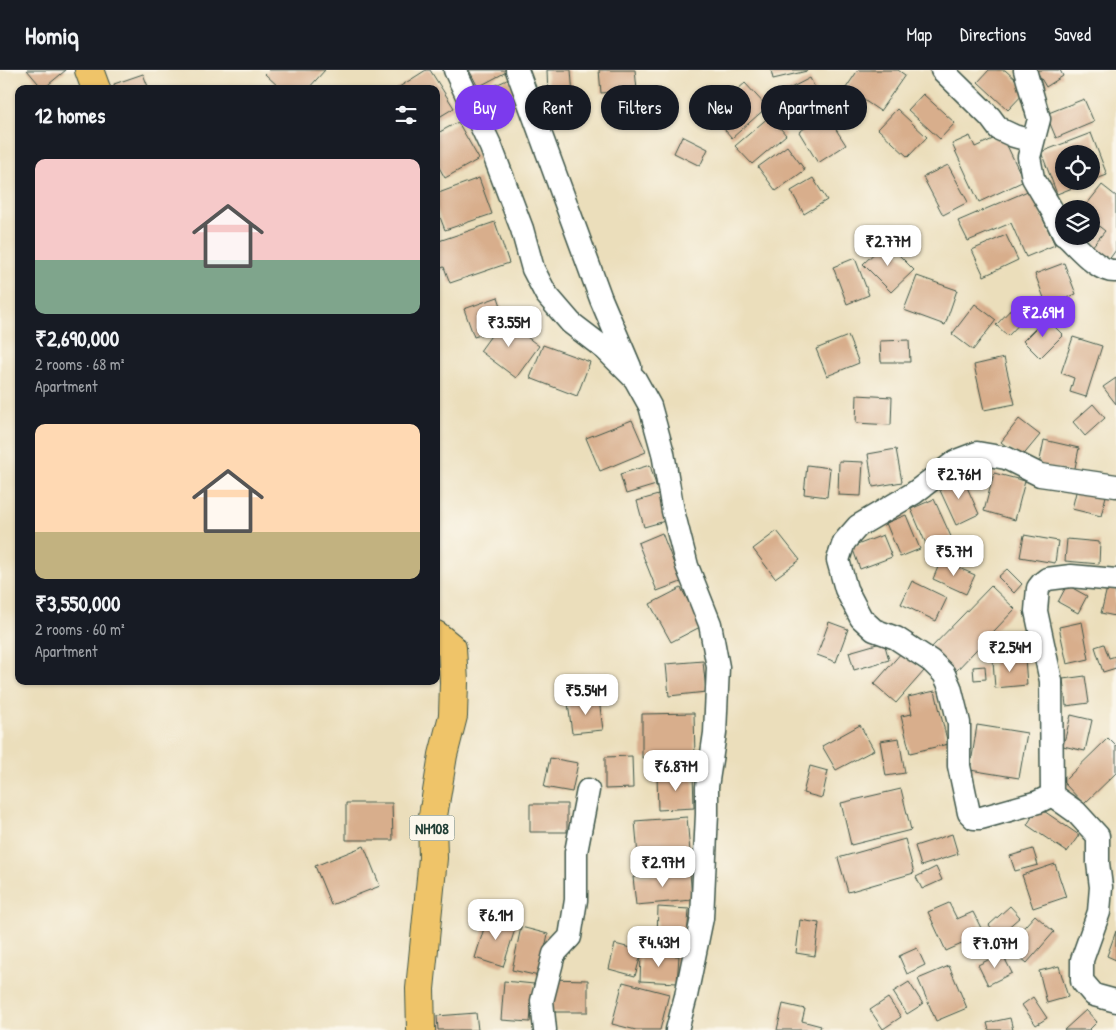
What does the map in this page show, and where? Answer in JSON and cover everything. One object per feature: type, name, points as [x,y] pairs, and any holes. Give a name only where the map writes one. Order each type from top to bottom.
[{"type":"highway","points":[[89,70],[95,85]]},
{"type":"highway","name":"NH108","points":[[421,1030],[420,989],[433,858],[432,822],[443,755],[453,716],[452,648],[440,638]]},
{"type":"street","points":[[455,70],[492,147],[522,229],[533,269],[546,294],[571,323],[605,349],[635,379]]},
{"type":"street","points":[[517,70],[601,299],[635,379],[650,406],[663,453],[673,510],[688,566],[710,624],[718,667],[715,733],[707,787],[702,918],[677,1030]]},
{"type":"street","points":[[942,70],[990,117],[998,128],[1014,136],[1032,141]]},
{"type":"street","points":[[1025,70],[1038,119],[1029,157],[1033,178],[1055,217]]},
{"type":"street","points":[[1076,245],[1097,265],[1111,272],[1116,271]]},
{"type":"street","points":[[1052,795],[1038,802],[980,818],[974,818],[969,813],[959,766],[959,723],[950,687],[944,674],[931,661],[896,638],[874,630],[862,618],[846,589],[838,560],[844,542],[858,526],[914,493],[956,461],[976,453],[1006,458],[1040,475],[1116,486]]},
{"type":"street","points":[[1052,795],[1050,680],[1036,611],[1038,588],[1047,579],[1071,576],[1116,580]]},
{"type":"street","points":[[545,1030],[542,1001],[554,954],[570,937],[576,900],[576,852],[588,790]]},
{"type":"street","points":[[1052,795],[1076,812],[1098,836],[1098,863],[1101,887],[1100,912],[1082,960],[1082,981],[1094,995],[1115,999]]},
{"type":"building","points":[[27,70],[66,70],[48,85],[40,85]]},
{"type":"building","points":[[269,70],[325,70],[312,85],[277,85],[265,74]]},
{"type":"building","points":[[426,70],[430,70],[439,85],[402,85]]},
{"type":"building","points":[[469,70],[510,70],[482,85],[477,85]]},
{"type":"building","points":[[547,70],[571,70],[572,85],[548,85]]},
{"type":"building","points":[[599,70],[635,70],[636,85],[601,85],[601,93]]},
{"type":"building","points":[[771,70],[807,70],[807,71],[773,79]]},
{"type":"building","points":[[858,70],[898,70],[905,75],[880,111],[867,102],[867,85],[848,85]]},
{"type":"building","points":[[989,70],[1005,70],[1027,90],[1008,110],[978,82]]},
{"type":"building","points":[[1036,70],[1060,70],[1063,76],[1046,87]]},
{"type":"building","points":[[143,74],[147,85],[114,85]]},
{"type":"building","points":[[810,78],[814,85],[796,85]]},
{"type":"building","points":[[509,79],[512,85],[496,85]]},
{"type":"building","points":[[440,86],[454,108],[440,117]]},
{"type":"building","points":[[751,90],[761,100],[761,112],[751,121]]},
{"type":"building","points":[[515,91],[522,104],[515,107]]},
{"type":"building","points":[[923,94],[955,123],[940,139],[908,110]]},
{"type":"building","points":[[1084,99],[1094,122],[1056,138],[1046,114]]},
{"type":"building","points":[[897,109],[927,137],[908,157],[878,129]]},
{"type":"building","points":[[455,124],[455,130],[463,130],[479,159],[445,178],[440,169],[440,132]]},
{"type":"building","points":[[761,124],[761,130],[782,130],[786,135],[752,164],[735,146]]},
{"type":"building","points":[[725,130],[741,130],[732,138]]},
{"type":"building","points":[[802,130],[836,130],[846,145],[818,163],[799,132]]},
{"type":"building","points":[[1091,133],[1096,145],[1059,145]]},
{"type":"building","points":[[1002,135],[1024,181],[979,202],[952,144],[970,136],[975,147]]},
{"type":"building","points":[[682,136],[708,149],[700,166],[674,153]]},
{"type":"building","points":[[787,146],[805,170],[776,191],[758,167]]},
{"type":"building","points":[[1055,147],[1055,189],[1041,152]]},
{"type":"building","points":[[1100,157],[1107,175],[1100,178]]},
{"type":"building","points":[[948,165],[968,202],[943,215],[923,177]]},
{"type":"building","points":[[479,178],[492,214],[445,230],[440,217],[440,193]]},
{"type":"building","points":[[813,178],[827,200],[804,214],[791,191]]},
{"type":"building","points":[[1102,185],[1116,196],[1116,250],[1108,261],[1091,248],[1093,245],[1100,245],[1100,237],[1105,231],[1100,227],[1100,200],[1090,200],[1100,190]]},
{"type":"building","points":[[1030,190],[1055,245],[1026,257],[1011,223],[968,241],[958,221]]},
{"type":"building","points":[[1055,190],[1067,190],[1057,194]]},
{"type":"building","points":[[495,222],[509,263],[450,283],[444,267],[440,268],[440,241]]},
{"type":"building","points":[[1006,235],[1018,260],[984,276],[972,250]]},
{"type":"building","points":[[886,242],[914,270],[891,292],[863,264]]},
{"type":"building","points":[[855,258],[869,295],[847,304],[833,267]]},
{"type":"building","points":[[1064,263],[1076,294],[1047,306],[1035,274]]},
{"type":"building","points":[[917,276],[957,290],[945,325],[904,310]]},
{"type":"building","points":[[498,297],[504,315],[489,320],[493,331],[474,337],[464,309]]},
{"type":"building","points":[[975,304],[996,320],[973,350],[952,334]]},
{"type":"building","points":[[1015,305],[1027,316],[1008,336],[996,325]]},
{"type":"building","points":[[1046,318],[1063,335],[1040,358],[1023,341]]},
{"type":"building","points":[[503,319],[539,346],[516,378],[480,351]]},
{"type":"building","points":[[848,336],[859,363],[827,376],[816,349]]},
{"type":"building","points":[[1073,337],[1102,346],[1086,397],[1070,392],[1074,378],[1061,373]]},
{"type":"building","points":[[909,340],[910,362],[881,362],[880,341]]},
{"type":"building","points":[[543,345],[590,362],[577,396],[530,378]]},
{"type":"building","points":[[1004,358],[1015,404],[984,410],[974,365]]},
{"type":"building","points":[[1116,378],[1116,404],[1103,387]]},
{"type":"building","points":[[857,395],[892,397],[891,425],[856,423]]},
{"type":"building","points":[[1093,404],[1105,418],[1085,436],[1073,422]]},
{"type":"building","points":[[1019,419],[1040,435],[1021,458],[1001,442]]},
{"type":"building","points":[[632,420],[646,452],[600,471],[586,438]]},
{"type":"building","points":[[1044,440],[1079,448],[1074,473],[1039,465]]},
{"type":"building","points":[[896,449],[902,482],[873,487],[868,454]]},
{"type":"building","points":[[839,461],[863,462],[861,496],[838,495]]},
{"type":"building","points":[[650,465],[656,485],[626,494],[620,474]]},
{"type":"building","points":[[807,465],[830,468],[827,497],[804,494]]},
{"type":"building","points":[[994,473],[1025,481],[1015,520],[984,511]]},
{"type":"building","points":[[962,476],[979,514],[956,525],[938,486]]},
{"type":"building","points":[[1077,488],[1106,496],[1101,516],[1072,509]]},
{"type":"building","points":[[658,495],[665,521],[644,527],[637,501]]},
{"type":"building","points":[[934,499],[953,541],[929,551],[911,509]]},
{"type":"building","points":[[906,515],[920,549],[900,557],[886,523]]},
{"type":"building","points":[[777,531],[800,560],[775,578],[753,549]]},
{"type":"building","points":[[662,533],[681,582],[657,591],[638,543]]},
{"type":"building","points":[[883,535],[892,557],[860,569],[852,547]]},
{"type":"building","points":[[1024,535],[1058,541],[1055,563],[1020,557]]},
{"type":"building","points":[[1067,539],[1100,542],[1099,564],[1065,561]]},
{"type":"building","points":[[941,560],[975,575],[966,594],[933,579]]},
{"type":"building","points":[[1007,569],[1022,584],[1014,593],[998,577]]},
{"type":"building","points":[[912,581],[947,598],[936,621],[901,604]]},
{"type":"building","points":[[1067,585],[1087,596],[1078,613],[1058,602]]},
{"type":"building","points":[[991,586],[1015,609],[954,673],[929,650]]},
{"type":"building","points":[[681,588],[702,626],[671,642],[650,604]]},
{"type":"building","points":[[1107,588],[1116,590],[1115,616],[1101,613]]},
{"type":"building","points":[[829,622],[848,629],[836,662],[817,655]]},
{"type":"building","points":[[1082,622],[1089,659],[1067,664],[1059,627]]},
{"type":"building","points":[[884,642],[889,660],[854,670],[849,652]]},
{"type":"building","points":[[1104,644],[1109,658],[1116,656],[1116,668],[1103,672],[1095,647]]},
{"type":"building","points":[[902,652],[924,671],[896,703],[874,684]]},
{"type":"building","points":[[1025,658],[1027,685],[995,688],[993,661]]},
{"type":"building","points":[[703,661],[706,692],[669,696],[666,664]]},
{"type":"building","points":[[985,666],[986,679],[974,680],[973,667]]},
{"type":"building","points":[[1085,676],[1089,703],[1066,706],[1063,679]]},
{"type":"building","points":[[935,691],[948,744],[910,753],[901,716],[912,714],[908,697]]},
{"type":"building","points":[[599,699],[603,730],[572,733],[568,703]]},
{"type":"building","points":[[694,713],[695,757],[642,758],[642,714]]},
{"type":"building","points":[[1071,715],[1092,720],[1085,751],[1063,746]]},
{"type":"building","points":[[860,725],[874,750],[836,770],[822,746]]},
{"type":"building","points":[[977,725],[1027,733],[1019,778],[970,770]]},
{"type":"building","points":[[899,738],[905,773],[886,776],[880,741]]},
{"type":"building","points":[[1108,738],[1116,746],[1116,773],[1084,804],[1063,782]]},
{"type":"building","points":[[632,756],[633,788],[605,789],[605,757]]},
{"type":"building","points":[[550,758],[578,763],[572,792],[544,787]]},
{"type":"building","points":[[810,766],[828,771],[822,798],[803,793]]},
{"type":"building","points":[[693,773],[694,808],[658,810],[657,775]]},
{"type":"building","points":[[901,789],[911,830],[851,845],[841,803]]},
{"type":"building","points":[[346,803],[392,803],[393,840],[346,840]]},
{"type":"building","points":[[530,804],[567,804],[567,832],[530,832]]},
{"type":"building","points":[[1038,807],[1079,835],[1067,852],[1027,825]]},
{"type":"building","points":[[687,817],[691,864],[639,868],[635,821]]},
{"type":"building","points":[[952,834],[958,854],[921,866],[915,846]]},
{"type":"building","points":[[905,839],[914,873],[848,892],[838,858]]},
{"type":"building","points":[[364,846],[380,886],[331,905],[315,866]]},
{"type":"building","points":[[1033,849],[1038,865],[1015,871],[1010,856]]},
{"type":"building","points":[[1055,864],[1066,897],[1033,908],[1022,875]]},
{"type":"building","points":[[936,867],[942,880],[922,889],[916,877]]},
{"type":"building","points":[[690,872],[692,900],[636,905],[633,877]]},
{"type":"building","points":[[949,903],[957,919],[973,912],[984,934],[946,951],[928,912]]},
{"type":"building","points":[[1010,906],[1020,917],[998,936],[989,925]]},
{"type":"building","points":[[658,907],[689,909],[687,939],[657,938]]},
{"type":"building","points":[[488,915],[517,923],[503,967],[475,958]]},
{"type":"building","points":[[1035,915],[1054,932],[1027,963],[1007,946]]},
{"type":"building","points":[[800,920],[819,923],[815,956],[796,953]]},
{"type":"building","points":[[521,927],[548,934],[539,976],[512,970]]},
{"type":"building","points":[[1116,931],[1116,960],[1107,956]]},
{"type":"building","points":[[615,944],[642,951],[635,976],[609,969]]},
{"type":"building","points":[[917,948],[925,965],[907,974],[899,956]]},
{"type":"building","points":[[1002,953],[1012,973],[988,985],[978,965]]},
{"type":"building","points":[[641,954],[679,956],[677,983],[640,981]]},
{"type":"building","points":[[949,966],[967,1008],[936,1021],[918,979]]},
{"type":"building","points":[[1059,966],[1068,997],[1047,1003],[1039,971]]},
{"type":"building","points":[[548,979],[588,980],[588,1012],[548,1012]]},
{"type":"building","points":[[504,981],[534,984],[530,1022],[501,1020]]},
{"type":"building","points":[[623,982],[669,994],[660,1030],[636,1030],[612,1024]]},
{"type":"building","points":[[909,982],[923,1004],[907,1014],[893,992]]},
{"type":"building","points":[[1033,997],[1047,1018],[1036,1025],[1022,1005]]},
{"type":"building","points":[[888,998],[901,1017],[883,1029],[870,1010]]},
{"type":"building","points":[[783,1004],[805,1009],[802,1021],[821,1026],[819,1030],[777,1030]]},
{"type":"building","points":[[1086,1010],[1097,1022],[1089,1030],[1064,1030]]},
{"type":"building","points":[[476,1013],[478,1030],[438,1030],[437,1016]]},
{"type":"building","points":[[1010,1018],[1013,1030],[989,1030],[987,1023]]}]
